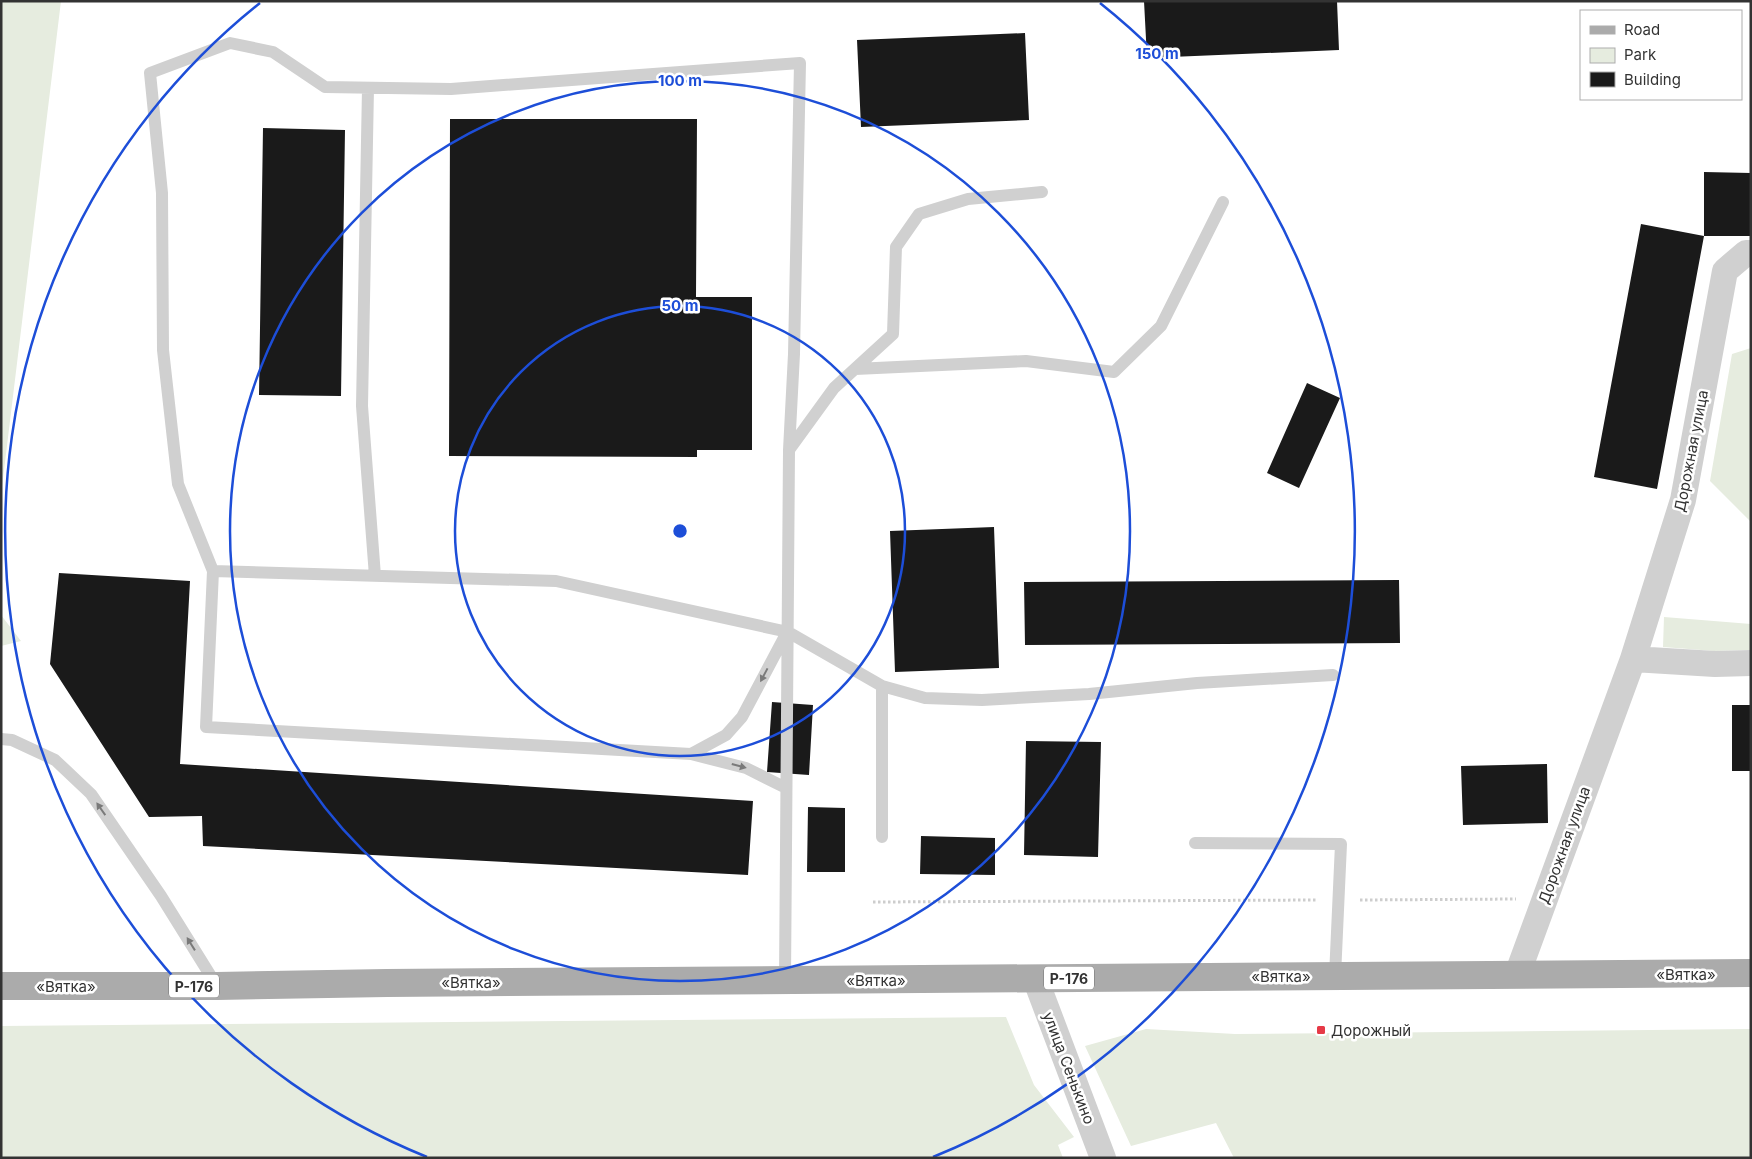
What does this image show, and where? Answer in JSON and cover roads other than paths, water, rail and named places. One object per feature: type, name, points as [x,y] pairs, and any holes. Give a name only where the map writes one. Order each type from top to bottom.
[{"type":"main road","name":"«Вятка»","points":[[1,986],[217,986],[1751,973]]},
{"type":"street","name":"Дорожная улица","points":[[1517,975],[1633,659],[1683,500],[1725,271],[1746,253],[1751,253]]},
{"type":"street","points":[[1633,659],[1716,664],[1751,663]]},
{"type":"street","name":"улица Сенькино","points":[[1035,978],[1102,1158]]},
{"type":"lane","points":[[784,980],[788,632],[789,450],[794,354],[800,63],[451,89],[325,87],[272,52],[230,43],[150,74],[162,193],[163,350],[178,484],[213,571],[206,727],[691,754],[746,768],[786,788]]},
{"type":"lane","points":[[368,88],[362,406],[375,576]]},
{"type":"lane","points":[[789,450],[834,388],[893,334],[896,247],[919,214],[968,199],[1042,192]]},
{"type":"lane","points":[[855,369],[1026,361],[1114,372],[1161,326],[1223,202]]},
{"type":"lane","points":[[213,571],[556,581],[788,632],[882,686],[925,698],[982,700],[1089,694],[1197,683],[1333,675]]},
{"type":"lane","points":[[691,754],[726,735],[742,717],[788,632]]},
{"type":"lane","points":[[882,686],[882,837]]},
{"type":"lane","points":[[1,739],[12,740],[55,760],[91,794],[161,896],[217,986]]},
{"type":"lane","points":[[1195,843],[1342,844],[1335,976]]},
{"type":"place","name":"Дорожный","points":[[1321,1030]]}]
